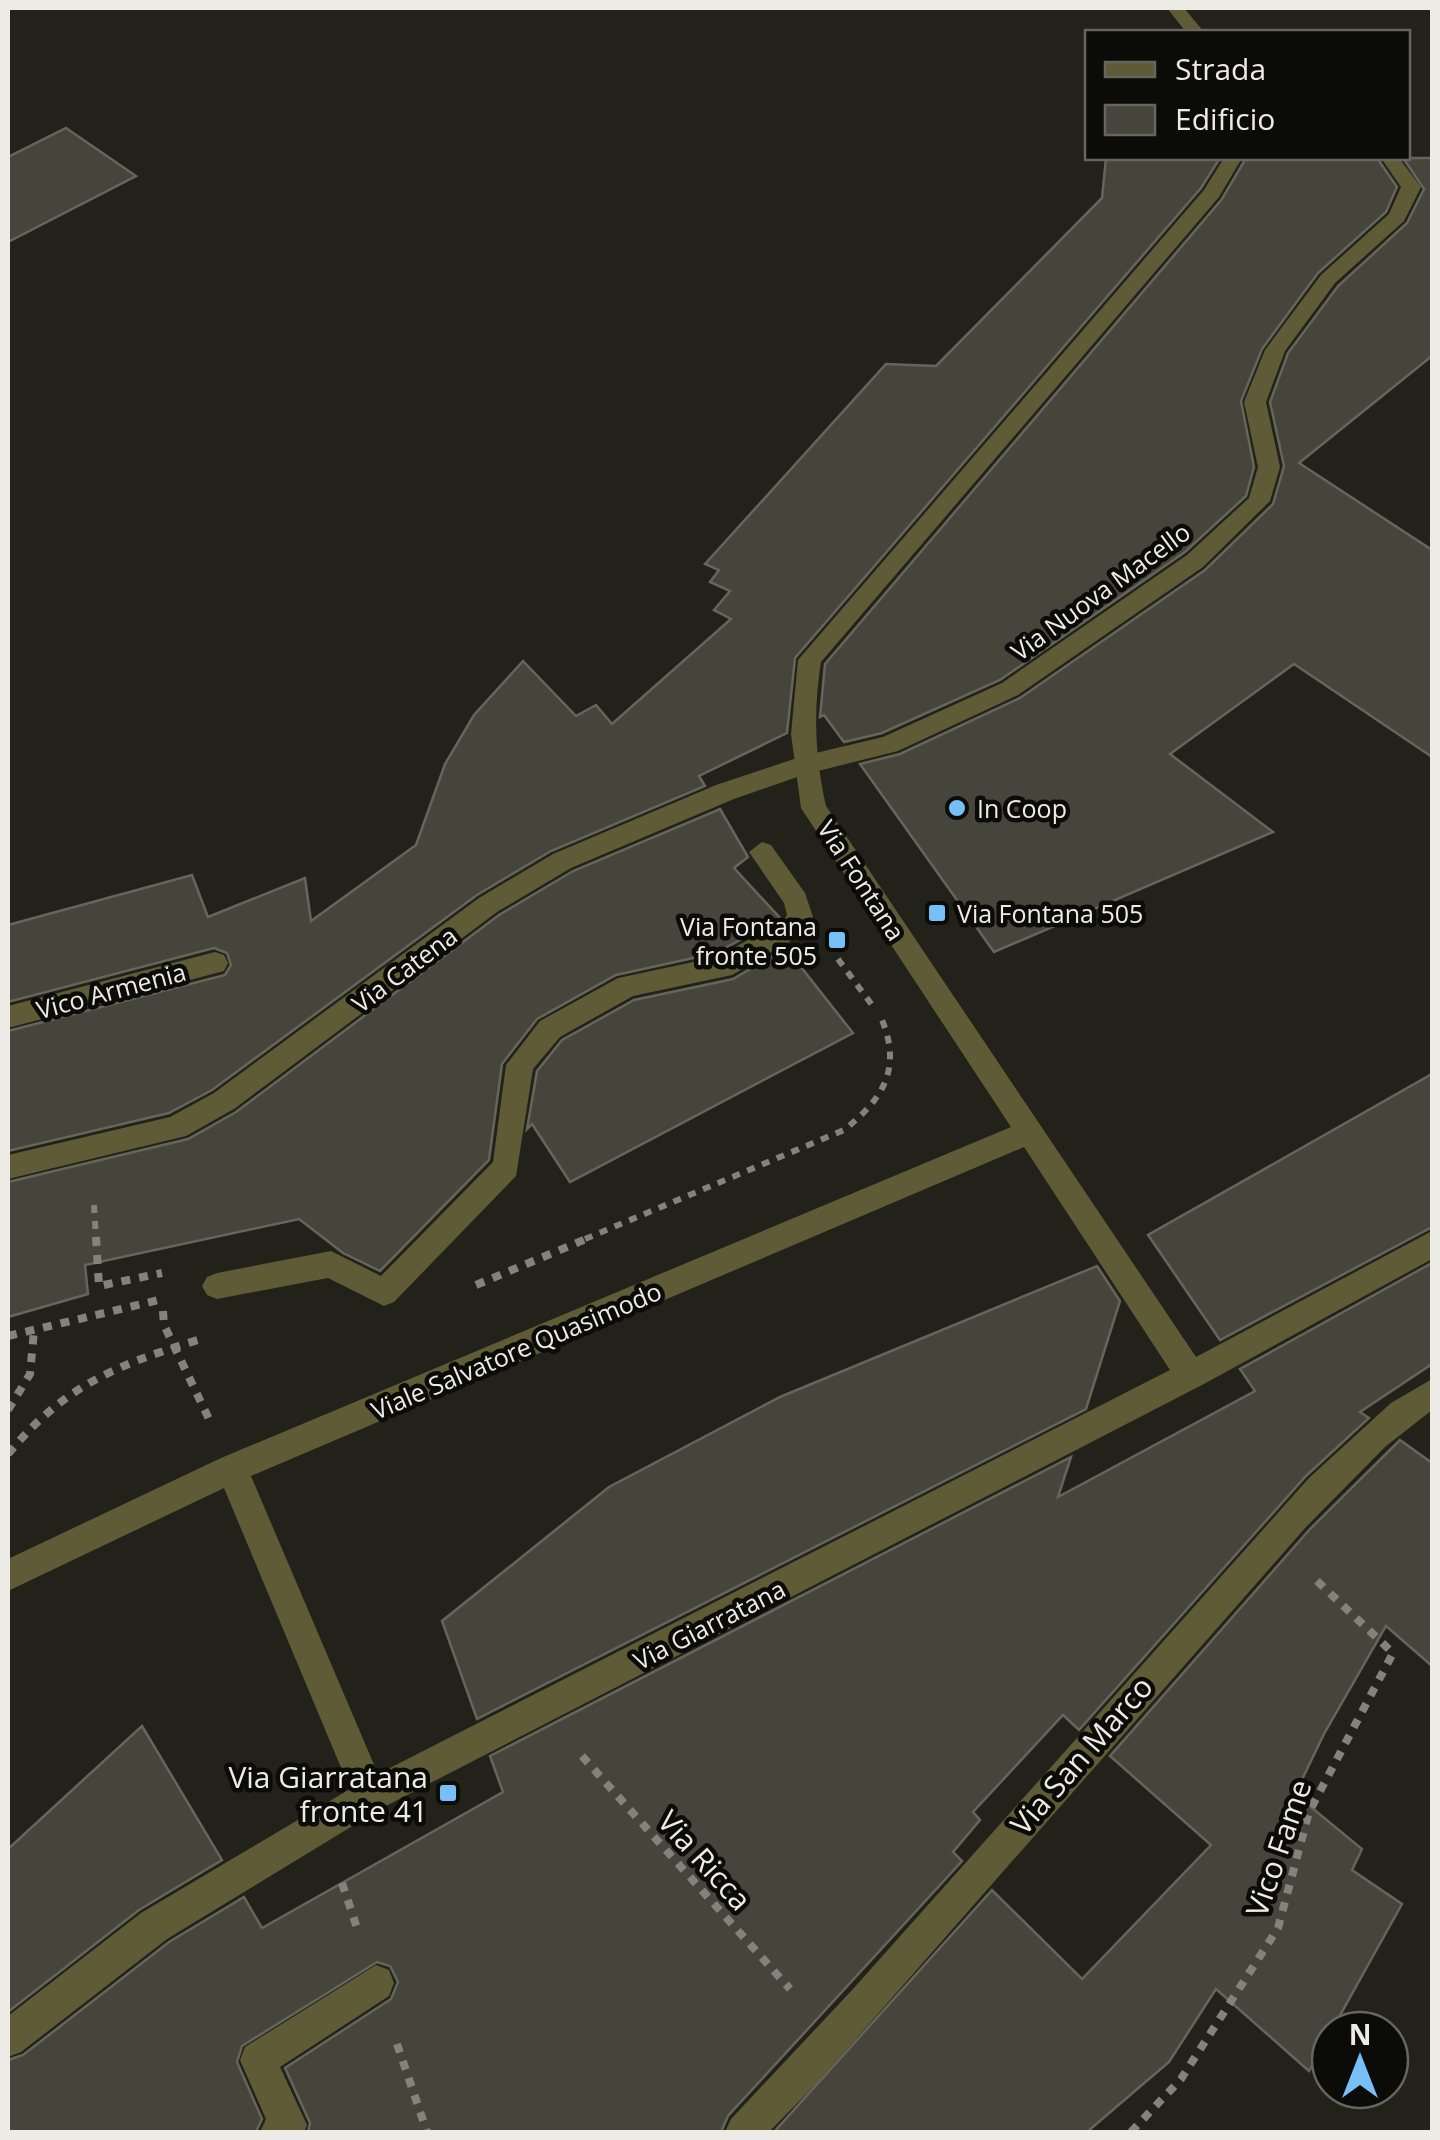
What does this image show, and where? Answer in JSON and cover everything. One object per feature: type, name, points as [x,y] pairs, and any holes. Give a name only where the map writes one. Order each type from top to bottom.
[{"type":"street","points":[[1175,8],[1193,30]]},
{"type":"street","name":"Via Fontana","points":[[1191,1375],[814,808],[804,764],[800,708],[810,660],[1212,193],[1232,160]]},
{"type":"street","name":"Via Nuova Macello","points":[[804,764],[889,745],[1010,689],[1195,561],[1259,501],[1269,467],[1255,402],[1261,384],[1275,350],[1328,279],[1397,216],[1411,186],[1392,160]]},
{"type":"street","name":"Via Catena","points":[[8,1168],[176,1128],[224,1101],[488,904],[562,861],[683,807],[804,764]]},
{"type":"street","points":[[217,1286],[331,1264],[384,1293],[506,1167],[520,1065],[550,1029],[627,986],[722,968],[792,928],[800,917],[796,900],[762,852]]},
{"type":"street","name":"Vico Armenia","points":[[8,1018],[216,963]]},
{"type":"street","name":"Viale Salvatore Quasimodo","points":[[8,1575],[232,1469],[1028,1133]]},
{"type":"street","name":"Via Giarratana","points":[[8,2039],[154,1926],[370,1796],[1191,1375],[1432,1244]]},
{"type":"street","name":"Via San Marco","points":[[744,2132],[835,2040],[1112,1717],[1274,1540],[1388,1421],[1432,1393]]},
{"type":"street","points":[[232,1469],[370,1796]]},
{"type":"street","points":[[279,2132],[288,2125],[258,2060],[376,1983]]},
{"type":"path","points":[[94,1190],[99,1286],[162,1272],[163,1296]]},
{"type":"path","points":[[8,1336],[217,1286]]},
{"type":"path","points":[[164,1325],[232,1469]]},
{"type":"path","points":[[8,1410],[28,1388],[35,1364],[34,1331]]},
{"type":"path","name":"Vico Fame","points":[[1131,2132],[1181,2079],[1278,1928],[1309,1812],[1393,1653],[1274,1540]]},
{"type":"path","name":"Via Ricca","points":[[542,1710],[835,2040]]},
{"type":"building","points":[[66,128],[136,176],[8,242],[8,157]]},
{"type":"building","points":[[1432,158],[1432,356],[1299,463],[1432,550],[1432,757],[1294,664],[1170,754],[1273,832],[994,952],[860,764],[900,754],[1020,698],[1205,570],[1273,504],[1284,466],[1270,402],[1288,353],[1338,286],[1407,223],[1424,189],[1404,160]]},
{"type":"building","points":[[1106,160],[1219,160],[1201,188],[795,658],[787,733],[699,776],[705,786],[551,851],[477,895],[212,1090],[169,1113],[8,1151],[8,1031],[225,975],[231,965],[227,953],[214,948],[8,1002],[8,925],[192,875],[208,917],[305,878],[311,921],[416,845],[445,764],[474,715],[523,661],[576,716],[596,705],[612,724],[731,619],[714,610],[730,591],[710,582],[719,570],[705,564],[886,364],[936,366],[1102,198]]},
{"type":"building","points":[[1245,160],[1378,160],[1397,187],[1386,212],[1318,273],[1262,349],[1241,401],[1254,467],[1246,496],[1185,552],[1000,680],[882,733],[844,742],[824,715],[820,717],[825,664],[1222,199]]},
{"type":"building","points":[[720,809],[748,857],[734,868],[780,918],[716,953],[616,975],[537,1019],[502,1064],[489,1160],[380,1271],[343,1253],[299,1219],[85,1265],[88,1294],[8,1317],[8,1182],[188,1139],[236,1112],[499,915],[573,871]]},
{"type":"building","points":[[786,948],[853,1033],[570,1182],[532,1124],[527,1129],[537,1071],[562,1040],[634,1000],[733,979]]},
{"type":"building","points":[[1432,1074],[1432,1227],[1220,1340],[1148,1235]]},
{"type":"building","points":[[1432,1263],[1432,1364],[1360,1412],[1369,1418],[1306,1476],[1079,1730],[1063,1715],[973,1812],[980,1820],[953,1852],[962,1861],[728,2116],[721,2132],[308,2132],[310,2123],[285,2068],[391,1999],[398,1982],[390,1966],[377,1962],[242,2046],[237,2062],[262,2119],[256,2132],[8,2132],[8,2060],[23,2055],[169,1942],[244,1897],[262,1928],[503,1792],[490,1756],[1071,1457],[1058,1497],[1255,1391],[1240,1369]]},
{"type":"building","points":[[1097,1266],[1120,1301],[1086,1409],[477,1719],[442,1621],[609,1487],[780,1397]]},
{"type":"building","points":[[1400,1440],[1432,1463],[1432,1666],[1386,1626],[1324,1734],[1295,1794],[1362,1849],[1352,1870],[1402,1904],[1343,2010],[1310,2010],[1309,2071],[1216,1989],[1169,2062],[1087,2132],[774,2132],[992,1890],[1082,1979],[1211,1845],[1110,1756],[1309,1530]]},
{"type":"building","points":[[142,1726],[222,1860],[139,1910],[8,2012],[8,1849]]},
{"type":"place","name":"In Coop","points":[[957,808]]},
{"type":"place","name":"Via Fontana 505","points":[[937,913]]},
{"type":"place","name":"Via Fontana fronte 505","points":[[837,940]]},
{"type":"place","name":"Via Giarratana fronte 41","points":[[448,1793]]}]
